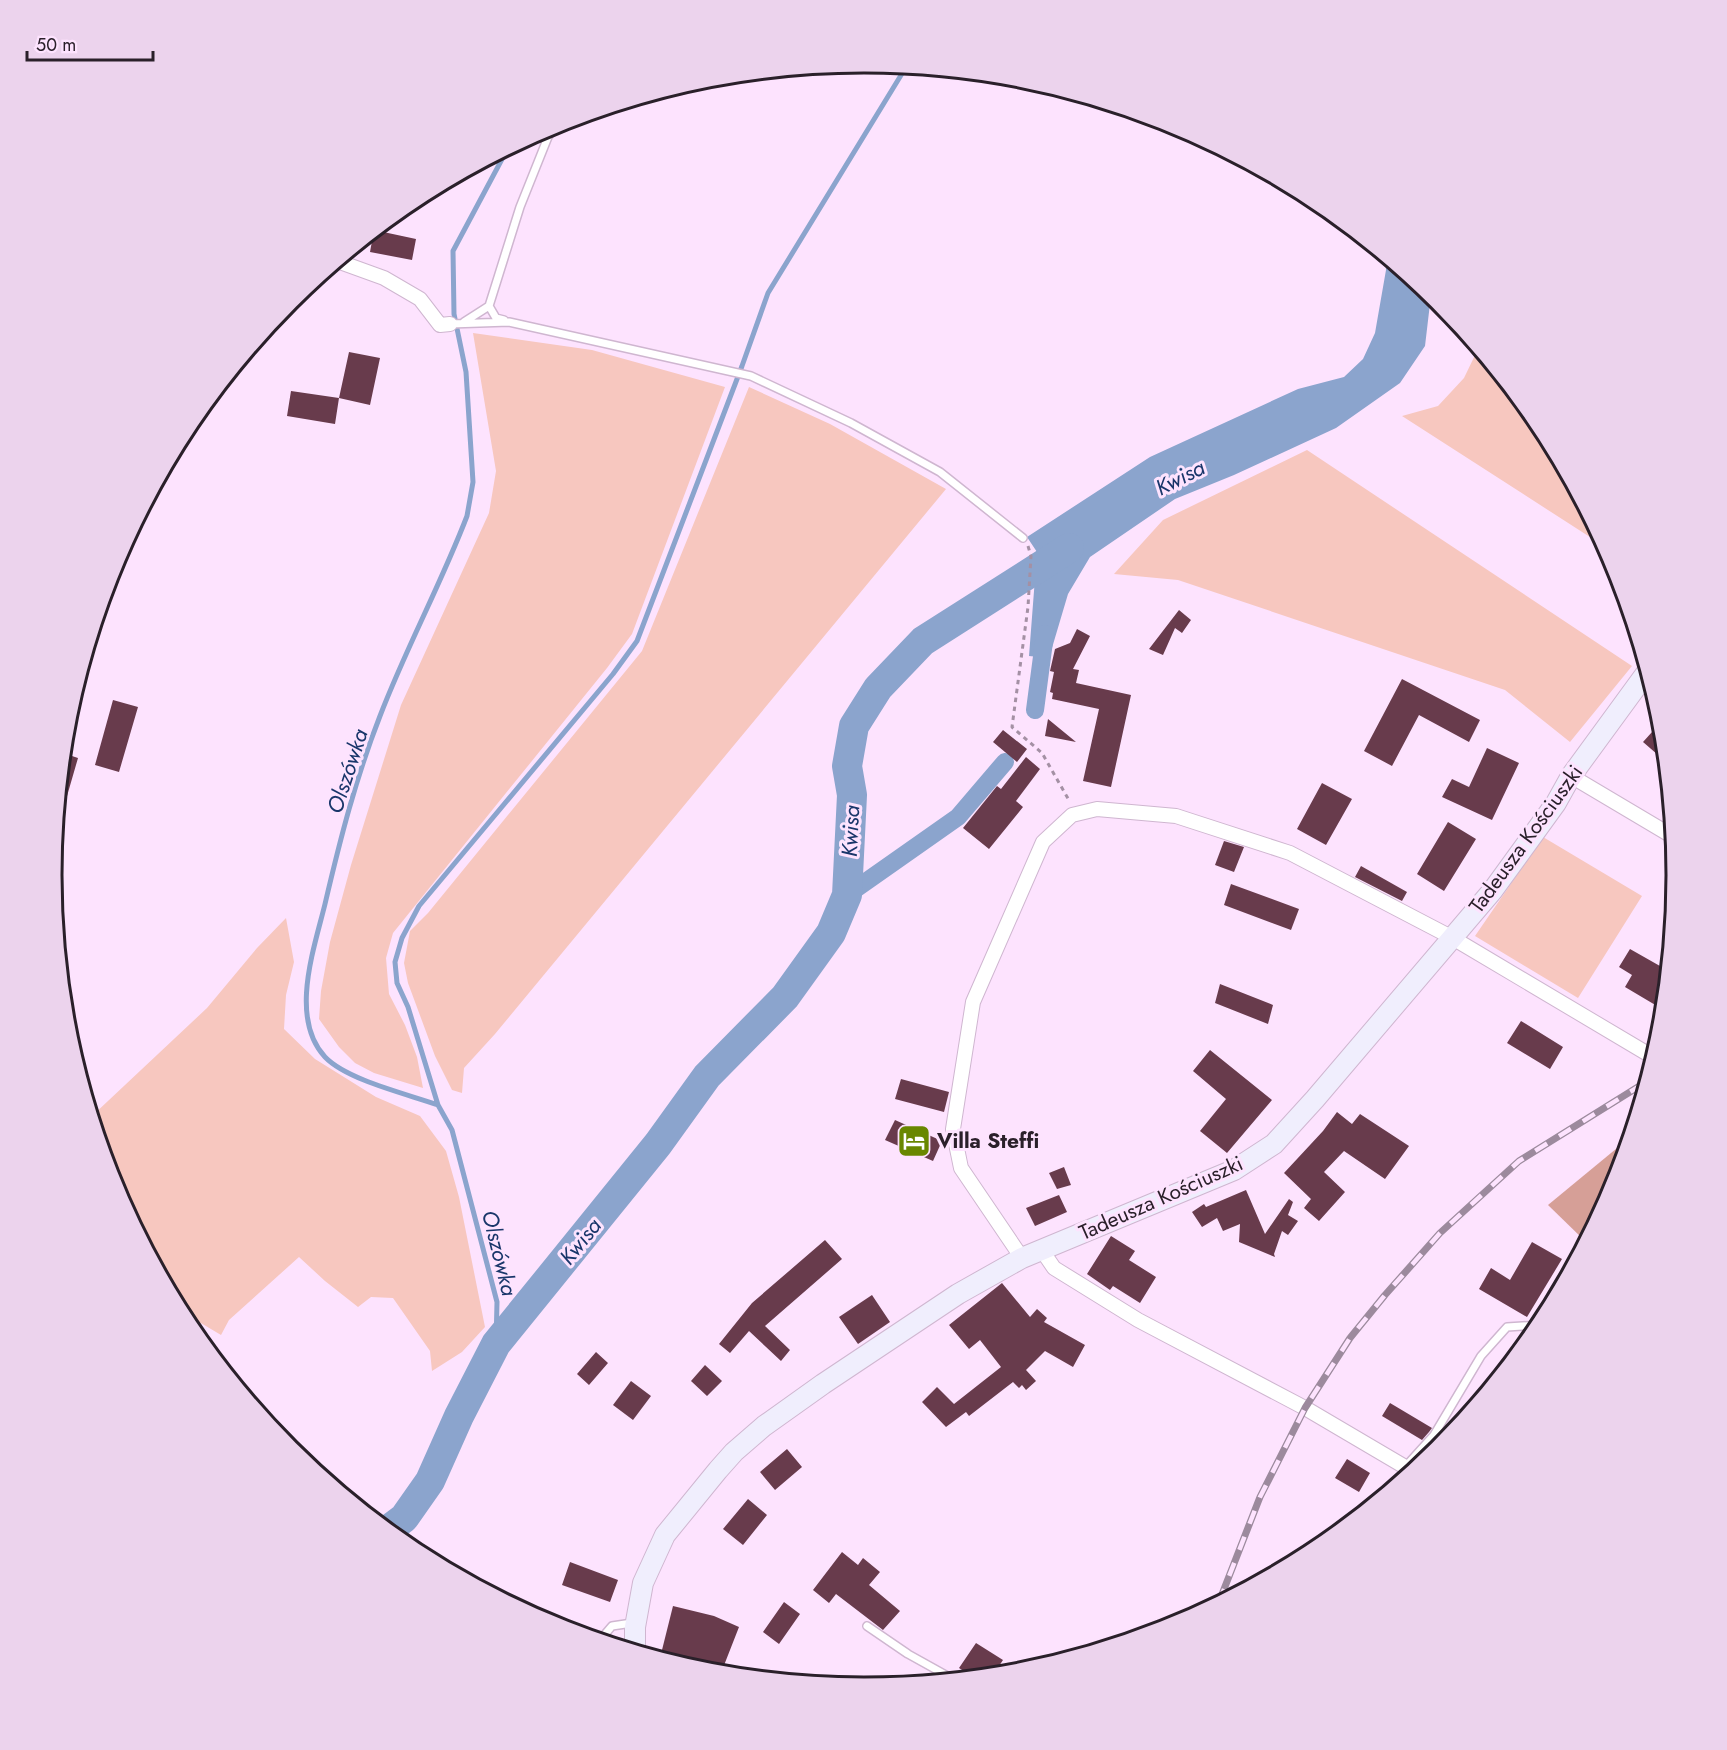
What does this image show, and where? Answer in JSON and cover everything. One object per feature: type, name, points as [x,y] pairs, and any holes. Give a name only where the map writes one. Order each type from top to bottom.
[{"type":"main road","name":"Tadeusza Kościuszki","points":[[634,1643],[643,1582],[665,1535],[734,1452],[780,1414],[958,1294],[1022,1258],[1234,1170],[1274,1144],[1493,890],[1556,803],[1571,776],[1641,680]]},
{"type":"street","points":[[345,264],[384,278],[420,299],[440,325],[456,324]]},
{"type":"street","points":[[1571,776],[1664,831]]},
{"type":"street","points":[[1022,1258],[961,1168],[953,1129],[973,1002],[1043,842],[1072,815],[1097,809],[1176,816],[1290,853],[1451,937],[1645,1052]]},
{"type":"street","points":[[1041,1249],[1054,1268],[1138,1320],[1305,1408],[1404,1467]]},
{"type":"lane","points":[[456,324],[489,306],[520,207],[547,138]]},
{"type":"lane","points":[[489,306],[496,318],[509,322],[746,375],[851,423],[940,472],[1023,538]]},
{"type":"lane","points":[[456,324],[509,322]]},
{"type":"lane","points":[[1423,1449],[1481,1356],[1507,1327],[1527,1326]]},
{"type":"lane","points":[[605,1634],[612,1626],[636,1622]]},
{"type":"lane","points":[[867,1626],[908,1654],[941,1673]]},
{"type":"path","points":[[1023,538],[1031,556],[1022,656],[1012,727],[1042,753],[1077,814]]},
{"type":"shaded area","points":[[473,333],[592,350],[725,387],[632,634],[393,933],[386,958],[389,994],[405,1025],[417,1057],[423,1088],[374,1073],[355,1063],[339,1047],[319,1019],[321,991],[330,942],[351,865],[401,705],[489,513],[496,471]]},
{"type":"shaded area","points":[[1474,356],[1530,429],[1558,474],[1591,537],[1402,416],[1438,406],[1464,378]]},
{"type":"shaded area","points":[[749,387],[830,424],[946,489],[495,1034],[464,1068],[462,1093],[452,1090],[435,1056],[408,983],[404,963],[410,931],[428,913],[642,651]]},
{"type":"shaded area","points":[[1307,450],[1632,666],[1570,742],[1505,690],[1178,580],[1114,574],[1163,520]]},
{"type":"shaded area","points":[[1543,837],[1642,896],[1578,998],[1475,936]]},
{"type":"shaded area","points":[[286,918],[294,962],[286,995],[284,1029],[315,1059],[376,1097],[420,1116],[446,1151],[459,1197],[485,1327],[462,1352],[432,1371],[430,1351],[393,1298],[371,1297],[358,1307],[299,1257],[229,1320],[221,1335],[197,1321],[144,1230],[123,1182],[97,1111],[207,1008],[257,948]]},
{"type":"shaded area","points":[[1617,1148],[1580,1236],[1548,1205]]},
{"type":"water","points":[[1386,267],[1430,307],[1425,346],[1400,383],[1336,428],[1234,475],[1175,499],[1090,557],[1068,594],[1049,658],[1029,656],[1037,552],[1027,537],[1150,457],[1298,389],[1344,377],[1363,359],[1375,333]]},
{"type":"building","points":[[384,232],[416,239],[412,260],[370,252],[372,242]]},
{"type":"building","points":[[349,352],[380,358],[370,405],[339,398]]},
{"type":"building","points":[[291,391],[339,398],[335,424],[287,416]]},
{"type":"building","points":[[1179,610],[1191,620],[1182,633],[1175,628],[1163,655],[1149,649]]},
{"type":"building","points":[[1077,629],[1090,636],[1073,669],[1079,670],[1076,683],[1131,695],[1111,787],[1083,781],[1099,709],[1052,699],[1053,693],[1050,692],[1054,672],[1050,671],[1055,649],[1070,643]]},
{"type":"building","points":[[1402,679],[1480,720],[1469,742],[1419,715],[1392,766],[1364,751]]},
{"type":"building","points":[[113,700],[138,707],[119,772],[95,765]]},
{"type":"building","points":[[1048,719],[1076,742],[1045,736]]},
{"type":"building","points":[[1003,730],[1027,749],[1017,762],[993,742]]},
{"type":"building","points":[[1652,732],[1656,753],[1643,742]]},
{"type":"building","points":[[1487,748],[1519,763],[1492,820],[1442,797],[1452,779],[1469,787]]},
{"type":"building","points":[[71,756],[78,758],[65,803],[68,770]]},
{"type":"building","points":[[1026,757],[1040,769],[1016,801],[1023,807],[989,849],[963,828],[997,786],[1001,789]]},
{"type":"building","points":[[1322,783],[1352,799],[1326,845],[1297,829]]},
{"type":"building","points":[[1448,822],[1476,839],[1444,891],[1417,874]]},
{"type":"building","points":[[1224,841],[1244,847],[1234,872],[1215,865]]},
{"type":"building","points":[[1361,866],[1407,892],[1402,901],[1355,877]]},
{"type":"building","points":[[1231,884],[1299,909],[1291,930],[1224,905]]},
{"type":"building","points":[[1630,949],[1660,966],[1655,1005],[1625,987],[1632,975],[1619,967]]},
{"type":"building","points":[[1220,984],[1273,1005],[1268,1024],[1215,1003]]},
{"type":"building","points":[[1521,1021],[1563,1047],[1550,1069],[1507,1043]]},
{"type":"building","points":[[1210,1050],[1272,1100],[1227,1153],[1200,1131],[1226,1099],[1193,1071]]},
{"type":"building","points":[[901,1079],[949,1092],[944,1112],[895,1099]]},
{"type":"building","points":[[1337,1112],[1352,1124],[1360,1114],[1409,1146],[1385,1179],[1344,1151],[1324,1172],[1345,1192],[1319,1221],[1304,1208],[1311,1199],[1284,1173],[1323,1131]]},
{"type":"building","name":"Villa Steffi","points":[[895,1120],[942,1141],[933,1161],[885,1140]]},
{"type":"building","points":[[1064,1167],[1071,1185],[1057,1189],[1049,1173]]},
{"type":"building","points":[[1246,1190],[1265,1234],[1289,1199],[1293,1202],[1288,1215],[1298,1221],[1288,1235],[1282,1231],[1275,1257],[1239,1242],[1240,1224],[1223,1231],[1217,1218],[1202,1227],[1192,1212],[1204,1204],[1206,1207]]},
{"type":"building","points":[[1059,1195],[1067,1212],[1035,1226],[1026,1208]]},
{"type":"building","points":[[1111,1236],[1135,1251],[1129,1260],[1156,1277],[1140,1303],[1113,1286],[1110,1290],[1087,1274]]},
{"type":"building","points":[[825,1240],[842,1259],[765,1326],[790,1350],[781,1361],[749,1331],[730,1353],[719,1344],[752,1303]]},
{"type":"building","points":[[1532,1242],[1562,1259],[1527,1317],[1479,1289],[1491,1268],[1510,1280]]},
{"type":"building","points":[[1002,1283],[1030,1317],[1037,1309],[1047,1318],[1044,1322],[1085,1345],[1073,1367],[1045,1351],[1026,1370],[1036,1381],[1026,1390],[1022,1385],[1019,1388],[1013,1382],[969,1416],[966,1412],[946,1427],[922,1402],[937,1387],[954,1404],[1001,1367],[980,1340],[969,1349],[949,1325]]},
{"type":"building","points":[[872,1295],[890,1322],[858,1344],[839,1317]]},
{"type":"building","points":[[596,1352],[608,1363],[589,1385],[577,1374]]},
{"type":"building","points":[[705,1365],[722,1381],[707,1396],[691,1381]]},
{"type":"building","points":[[631,1381],[651,1396],[633,1420],[613,1405]]},
{"type":"building","points":[[1390,1403],[1432,1428],[1422,1440],[1382,1416]]},
{"type":"building","points":[[787,1449],[802,1467],[775,1490],[760,1472]]},
{"type":"building","points":[[1347,1459],[1370,1473],[1359,1492],[1335,1478]]},
{"type":"building","points":[[748,1499],[767,1515],[743,1545],[723,1529]]},
{"type":"building","points":[[842,1552],[858,1565],[863,1558],[880,1572],[869,1585],[900,1611],[883,1630],[836,1594],[829,1603],[813,1590]]},
{"type":"building","points":[[570,1562],[618,1580],[610,1602],[562,1585]]},
{"type":"building","points":[[784,1602],[800,1614],[779,1644],[763,1632]]},
{"type":"building","points":[[673,1606],[714,1616],[739,1627],[724,1665],[662,1651]]},
{"type":"building","points":[[976,1643],[1003,1660],[1000,1665],[963,1670],[959,1668]]},
{"type":"waterway","points":[[438,1105],[408,1007],[397,983],[395,962],[402,938],[419,906],[613,674],[637,641],[768,293],[901,74]]},
{"type":"waterway","name":"Olszówka","points":[[496,1344],[497,1302],[452,1130],[438,1105],[362,1079],[348,1073],[325,1057],[314,1041],[308,1023],[306,1003],[307,983],[315,941],[363,762],[390,691],[467,516],[473,482],[466,372],[454,314],[453,251],[502,160]]},
{"type":"waterway","name":"Kwisa","points":[[395,1525],[404,1518],[430,1481],[459,1416],[496,1344],[658,1144],[707,1076],[785,997],[831,933],[847,895],[852,795],[847,766],[854,726],[878,688],[923,641],[1069,548]]},
{"type":"waterway","points":[[1035,710],[1045,634]]},
{"type":"waterway","points":[[847,895],[958,817],[1005,762]]},
{"type":"railway","points":[[1223,1591],[1260,1497],[1305,1408],[1350,1338],[1385,1295],[1440,1233],[1519,1161],[1637,1088]]},
{"type":"place","name":"Villa Steffi","points":[[914,1141]]}]
